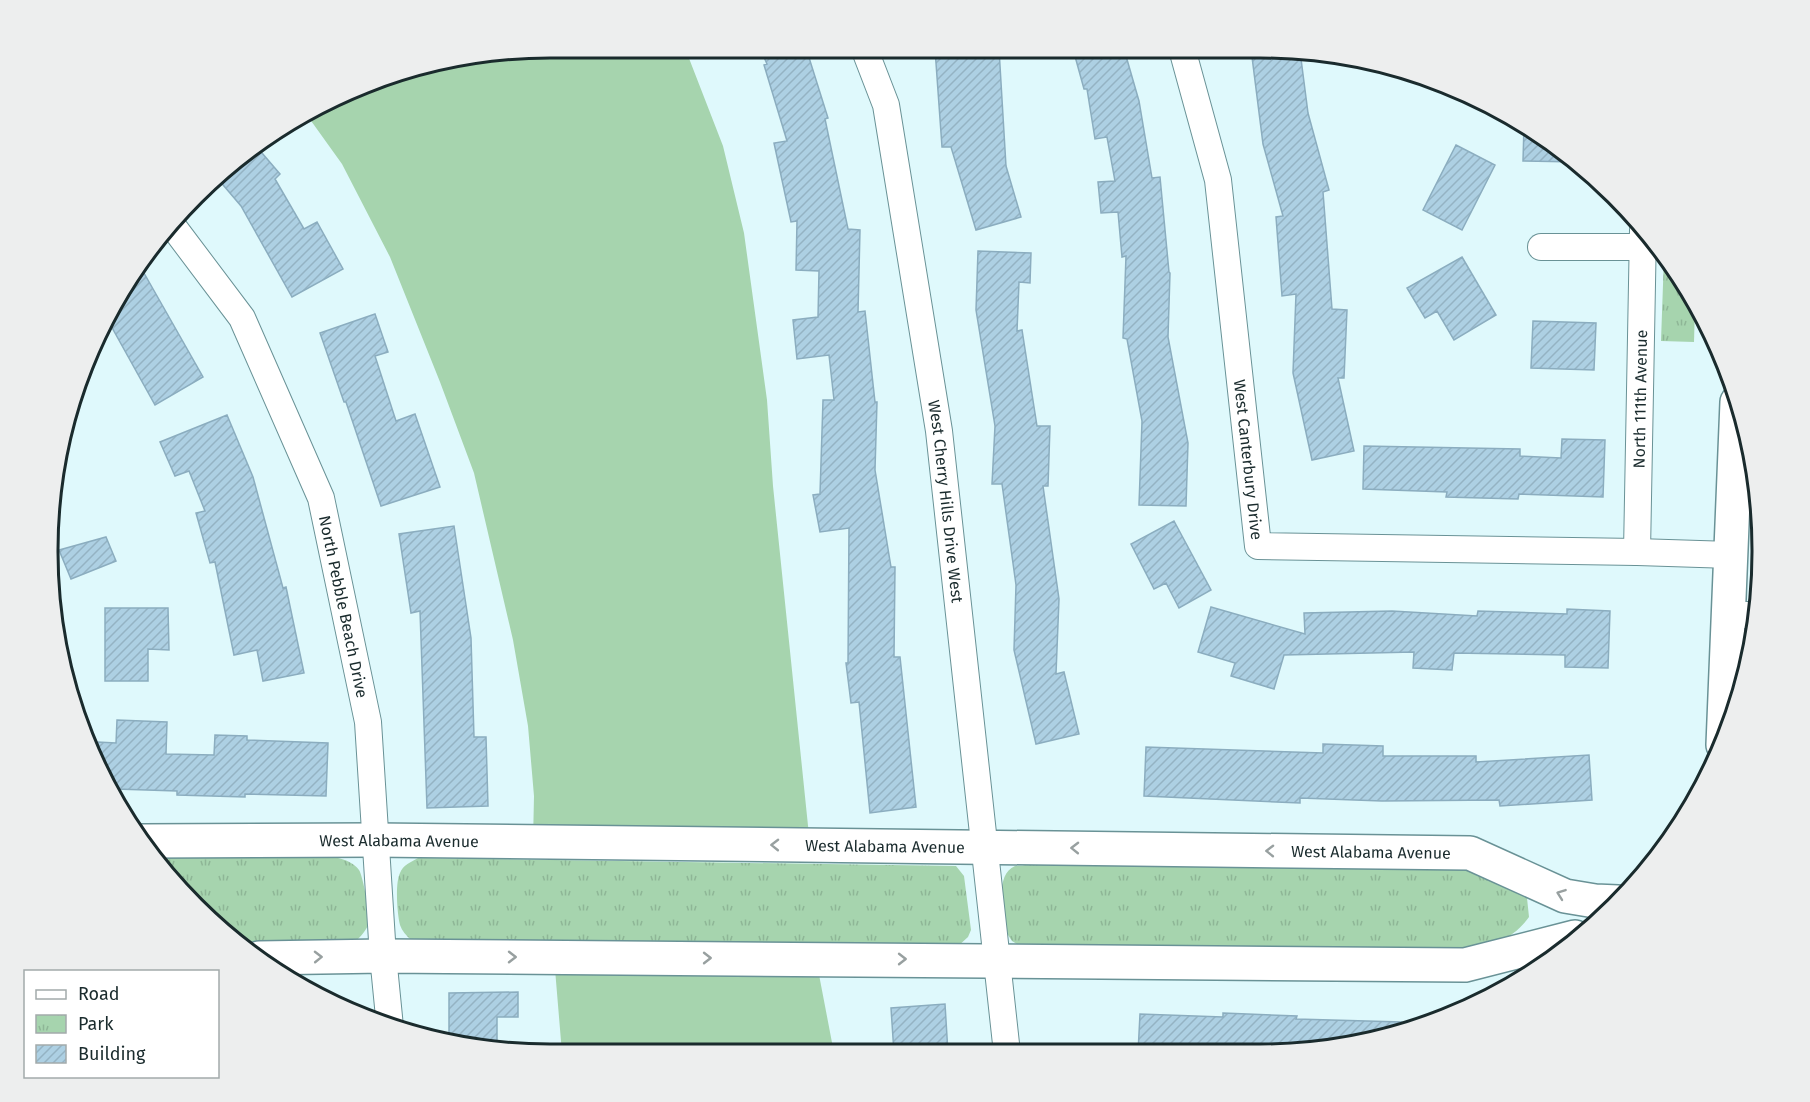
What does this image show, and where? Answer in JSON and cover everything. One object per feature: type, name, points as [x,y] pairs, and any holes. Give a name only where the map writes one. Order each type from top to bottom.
[{"type":"street","name":"West Cherry Hills Drive West","points":[[868,58],[886,105],[939,431],[1006,1044]]},
{"type":"street","name":"West Canterbury Drive","points":[[1184,58],[1218,180],[1258,546],[1731,555]]},
{"type":"street","name":"North Pebble Beach Drive","points":[[177,231],[242,318],[321,498],[368,722],[389,1015]]},
{"type":"street","name":"North 111th Avenue","points":[[1541,247],[1639,238]]},
{"type":"street","name":"North 111th Avenue","points":[[1637,552],[1643,243]]},
{"type":"street","points":[[1731,691],[1742,615],[1731,555],[1736,428]]},
{"type":"street","name":"West Alabama Avenue","points":[[153,841],[375,840],[1470,853],[1565,896],[1604,901]]},
{"type":"street","points":[[274,958],[383,956],[1465,965],[1559,942]]},
{"type":"green space","points":[[689,58],[723,146],[744,233],[767,400],[773,486],[810,845],[533,842],[534,796],[528,726],[513,640],[474,473],[390,257],[342,164],[311,121],[363,96],[424,75],[455,68],[519,60]]},
{"type":"green space","points":[[1663,270],[1695,321],[1694,342],[1661,341]]},
{"type":"green space","points":[[165,857],[338,858],[350,862],[361,874],[369,922],[355,942],[251,942],[203,899]]},
{"type":"green space","points":[[418,858],[956,866],[964,876],[971,930],[968,937],[957,947],[411,940],[400,925],[397,884],[403,868]]},
{"type":"green space","points":[[1015,866],[1469,869],[1522,893],[1527,898],[1529,917],[1508,936],[1466,951],[1020,946],[1008,935],[1002,887],[1008,871]]},
{"type":"green space","points":[[554,957],[816,959],[832,1044],[561,1044]]},
{"type":"building","points":[[764,58],[809,58],[828,118],[825,119],[848,229],[860,230],[858,312],[865,311],[875,402],[877,402],[875,470],[891,567],[895,567],[894,657],[900,657],[916,807],[870,813],[859,702],[851,703],[846,663],[848,663],[849,528],[820,532],[813,495],[820,494],[823,400],[834,400],[829,355],[797,359],[793,320],[818,317],[819,271],[796,270],[797,221],[791,222],[774,143],[787,141],[764,65],[767,64]]},
{"type":"building","points":[[936,58],[1000,58],[1006,166],[1021,217],[976,230],[951,147],[942,147]]},
{"type":"building","points":[[1075,58],[1127,58],[1139,101],[1152,178],[1160,177],[1170,273],[1168,337],[1188,443],[1186,506],[1139,505],[1142,421],[1127,339],[1123,338],[1126,256],[1122,257],[1118,212],[1101,213],[1098,182],[1115,181],[1107,137],[1095,139],[1087,89],[1084,89]]},
{"type":"building","points":[[1252,58],[1301,61],[1308,113],[1329,190],[1323,192],[1332,309],[1347,310],[1344,378],[1338,378],[1354,451],[1312,460],[1293,373],[1296,294],[1282,296],[1276,217],[1283,216],[1263,144]]},
{"type":"building","points":[[1524,136],[1561,162],[1523,161]]},
{"type":"building","points":[[1456,145],[1495,165],[1462,230],[1423,210]]},
{"type":"building","points":[[262,153],[280,174],[275,179],[304,229],[317,222],[343,269],[292,297],[241,206],[223,184]]},
{"type":"building","points":[[978,251],[1031,253],[1030,283],[1019,282],[1017,331],[1022,330],[1037,426],[1050,426],[1048,486],[1043,486],[1059,599],[1056,674],[1064,672],[1079,734],[1036,744],[1014,650],[1016,585],[1002,484],[992,484],[995,426],[976,310]]},
{"type":"building","points":[[1462,257],[1496,315],[1454,340],[1437,311],[1425,318],[1407,288]]},
{"type":"building","points":[[144,274],[203,377],[155,405],[112,328]]},
{"type":"building","points":[[375,314],[388,352],[375,356],[396,421],[415,414],[440,487],[381,506],[320,333]]},
{"type":"building","points":[[1533,321],[1596,323],[1594,370],[1531,368]]},
{"type":"building","points":[[227,415],[253,477],[283,588],[286,587],[304,673],[263,681],[257,650],[234,655],[215,562],[210,563],[196,513],[205,511],[189,471],[175,476],[160,442]]},
{"type":"building","points":[[1562,439],[1605,440],[1603,497],[1519,494],[1518,499],[1446,497],[1447,492],[1363,489],[1364,446],[1520,449],[1520,456],[1561,458]]},
{"type":"building","points":[[1174,521],[1211,590],[1179,608],[1166,583],[1154,589],[1131,544]]},
{"type":"building","points":[[454,526],[471,638],[474,737],[486,737],[488,806],[427,808],[420,611],[411,613],[399,534]]},
{"type":"building","points":[[106,537],[116,561],[71,579],[59,550]]},
{"type":"building","points":[[1211,607],[1305,634],[1304,613],[1392,611],[1477,616],[1478,611],[1567,614],[1567,609],[1610,611],[1608,668],[1565,667],[1565,655],[1454,653],[1452,670],[1413,668],[1414,652],[1284,655],[1274,689],[1231,676],[1235,663],[1198,652]]},
{"type":"building","points":[[105,608],[168,608],[169,650],[148,649],[148,681],[105,681]]},
{"type":"building","points":[[117,720],[167,722],[166,754],[214,755],[215,735],[247,736],[247,740],[328,743],[326,796],[177,795],[177,791],[120,789],[98,742],[116,743]]},
{"type":"building","points":[[1323,744],[1383,746],[1383,756],[1476,756],[1476,762],[1589,755],[1592,800],[1500,806],[1499,800],[1382,801],[1300,798],[1300,803],[1144,796],[1146,747],[1323,753]]},
{"type":"building","points":[[518,992],[518,1017],[497,1017],[497,1040],[449,1033],[449,993]]},
{"type":"building","points":[[945,1004],[947,1044],[893,1044],[891,1008]]},
{"type":"building","points":[[1223,1013],[1297,1016],[1296,1019],[1402,1022],[1355,1034],[1291,1042],[1138,1044],[1140,1014],[1223,1017]]}]
